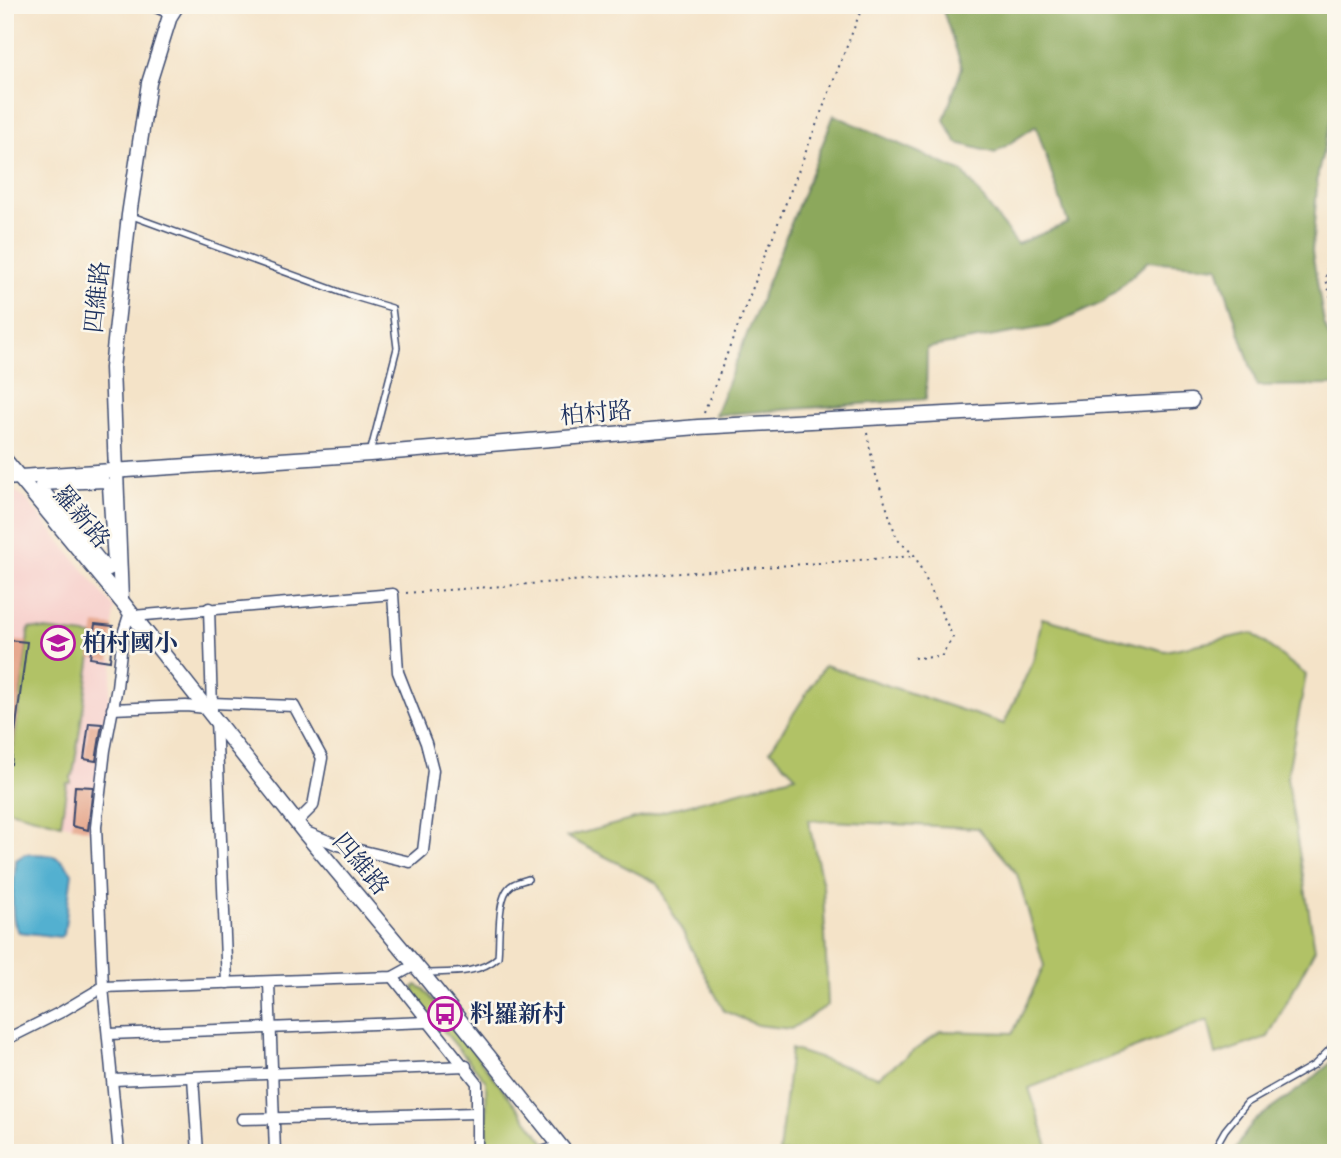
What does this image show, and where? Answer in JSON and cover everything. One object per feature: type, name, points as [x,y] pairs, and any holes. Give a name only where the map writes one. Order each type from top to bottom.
[{"type":"street","name":"四維路","points":[[174,11],[149,83],[129,215],[111,368],[127,608],[563,1149]]},
{"type":"street","name":"柏村路","points":[[12,478],[370,454],[698,427],[1191,401]]},
{"type":"street","name":"羅新路","points":[[5,460],[12,478],[127,608]]},
{"type":"street","points":[[105,482],[108,486],[113,568],[109,570],[105,566],[41,487],[42,484],[105,482]]},
{"type":"street","points":[[112,709],[186,706],[212,712],[294,706],[322,758],[313,806],[301,827],[338,845],[410,862],[424,851],[433,770],[426,743],[398,673],[393,594],[209,608],[127,608],[112,709],[96,827],[103,987],[119,1153]]},
{"type":"street","points":[[209,608],[227,983]]},
{"type":"street","points":[[5,1040],[103,987],[393,977],[418,969]]},
{"type":"street","points":[[393,977],[477,1083],[477,1153]]},
{"type":"street","points":[[269,982],[275,1153]]},
{"type":"street","points":[[108,1034],[428,1022]]},
{"type":"street","points":[[113,1080],[466,1066]]},
{"type":"street","points":[[192,1077],[198,1153]]},
{"type":"street","points":[[242,1119],[476,1113]]},
{"type":"lane","points":[[145,5],[174,11]]},
{"type":"lane","points":[[129,215],[348,295],[392,308],[397,348],[370,454]]},
{"type":"lane","points":[[418,969],[462,971],[489,966],[498,957],[501,904],[505,891],[528,879]]},
{"type":"lane","points":[[1212,1153],[1225,1130],[1247,1103],[1314,1065],[1336,1040]]},
{"type":"lane","points":[[530,1153],[563,1149]]},
{"type":"path","points":[[698,427],[863,5]]},
{"type":"path","points":[[1336,163],[1335,202],[1326,278],[1336,317]]},
{"type":"path","points":[[864,418],[874,469],[897,538],[915,556],[953,637],[941,657],[909,657]]},
{"type":"path","points":[[393,594],[915,556]]},
{"type":"shaded area","name":"柏村國小","points":[[5,487],[26,499],[114,608],[110,658],[114,660],[91,831],[5,809]]},
{"type":"green space","points":[[941,5],[1336,5],[1336,99],[1318,173],[1312,252],[1324,323],[1336,355],[1336,385],[1257,386],[1218,267],[1148,261],[1104,302],[1051,326],[927,348],[926,399],[715,415],[834,115],[963,172],[1017,244],[1068,223],[1036,126],[995,153],[957,143],[944,120],[962,67]]},
{"type":"green space","points":[[1042,618],[1165,651],[1252,633],[1306,675],[1287,778],[1315,949],[1268,1037],[1216,1055],[1208,1020],[1029,1088],[1050,1153],[779,1153],[791,1049],[878,1077],[941,1031],[1013,1033],[1044,966],[1017,874],[978,828],[808,820],[823,886],[828,1005],[791,1029],[757,1025],[724,1011],[657,883],[567,837],[796,776],[770,750],[825,665],[1004,724],[1034,659]]},
{"type":"green space","points":[[29,628],[94,636],[73,775],[71,783],[67,783],[61,824],[5,809],[5,751],[13,751]]},
{"type":"green space","points":[[416,985],[424,989],[553,1153],[487,1153],[486,1081],[415,997]]},
{"type":"green space","points":[[1336,1058],[1336,1153],[1232,1153],[1253,1122],[1310,1081]]},
{"type":"water","points":[[25,854],[57,858],[72,873],[64,934],[60,937],[19,932],[15,926],[13,887],[16,860]]},
{"type":"building","points":[[95,624],[113,626],[110,661],[90,658]]},
{"type":"building","points":[[7,640],[27,642],[11,764],[5,763]]},
{"type":"building","points":[[89,723],[102,724],[96,761],[84,759]]},
{"type":"building","points":[[75,786],[93,787],[88,830],[72,826]]},
{"type":"place","name":"柏村國小","points":[[58,643]]},
{"type":"place","name":"料羅新村","points":[[445,1014]]}]
